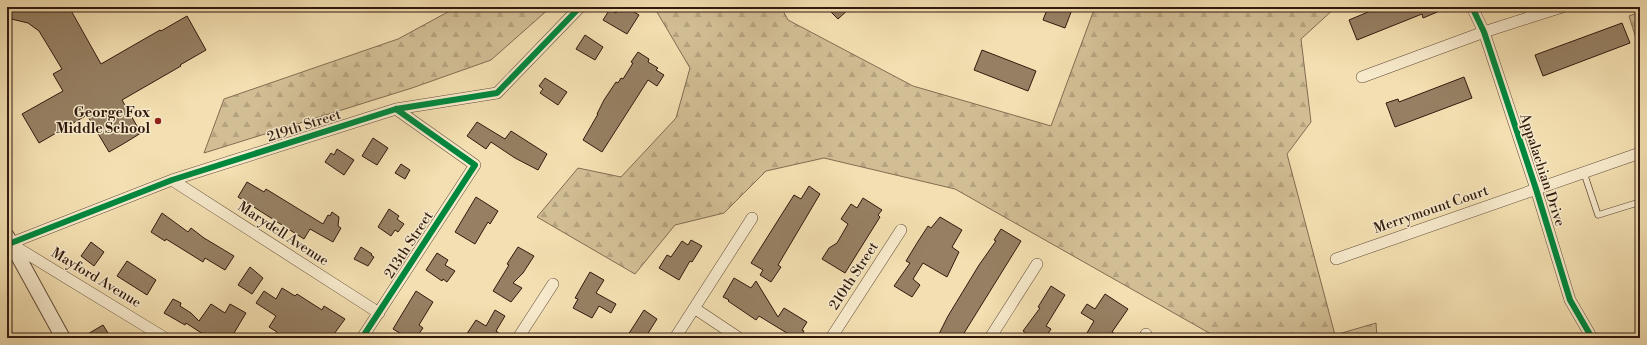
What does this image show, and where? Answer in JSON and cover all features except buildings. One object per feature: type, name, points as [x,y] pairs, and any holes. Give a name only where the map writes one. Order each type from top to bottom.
[{"type":"street","name":"219th Street","points":[[9,240],[172,180],[396,109],[497,93],[580,7]]},
{"type":"street","name":"Appalachian Drive","points":[[1472,7],[1484,32],[1536,189],[1570,300],[1592,338]]},
{"type":"street","points":[[1362,77],[1484,32],[1531,12],[1562,7]]},
{"type":"street","name":"213th Street","points":[[362,338],[475,165],[396,109]]},
{"type":"street","name":"Merrymount Court","points":[[1336,259],[1640,153]]},
{"type":"street","name":"Marydell Avenue","points":[[172,180],[379,313]]},
{"type":"street","points":[[675,338],[752,218]]},
{"type":"street","name":"210th Street","points":[[831,338],[901,230]]},
{"type":"street","points":[[9,240],[63,338]]},
{"type":"street","name":"Mayford Avenue","points":[[9,240],[165,338]]},
{"type":"street","points":[[990,338],[1038,264]]},
{"type":"street","points":[[518,338],[553,284]]},
{"type":"street","points":[[694,308],[739,338]]},
{"type":"lane","points":[[1584,173],[1598,215],[1640,202]]},
{"type":"green space","points":[[457,7],[551,7],[491,60],[412,88],[204,153],[224,99],[398,39]]},
{"type":"green space","points":[[654,7],[781,7],[788,20],[913,86],[1051,126],[1095,7],[1336,7],[1301,39],[1311,122],[1287,154],[1335,335],[1376,323],[1377,338],[1218,338],[955,189],[824,158],[766,171],[724,213],[675,225],[635,274],[537,217],[578,168],[621,177],[676,118],[690,68]]},
{"type":"green space","points":[[1640,12],[1640,51],[1629,16]]},
{"type":"cycle path","points":[[11,243],[172,180],[396,109],[497,93],[580,7]]},
{"type":"cycle path","points":[[1472,7],[1484,32],[1536,189],[1570,300],[1592,338]]},
{"type":"cycle path","points":[[362,338],[475,165],[396,109]]},
{"type":"place","name":"George Fox Middle School","points":[[158,121]]}]
